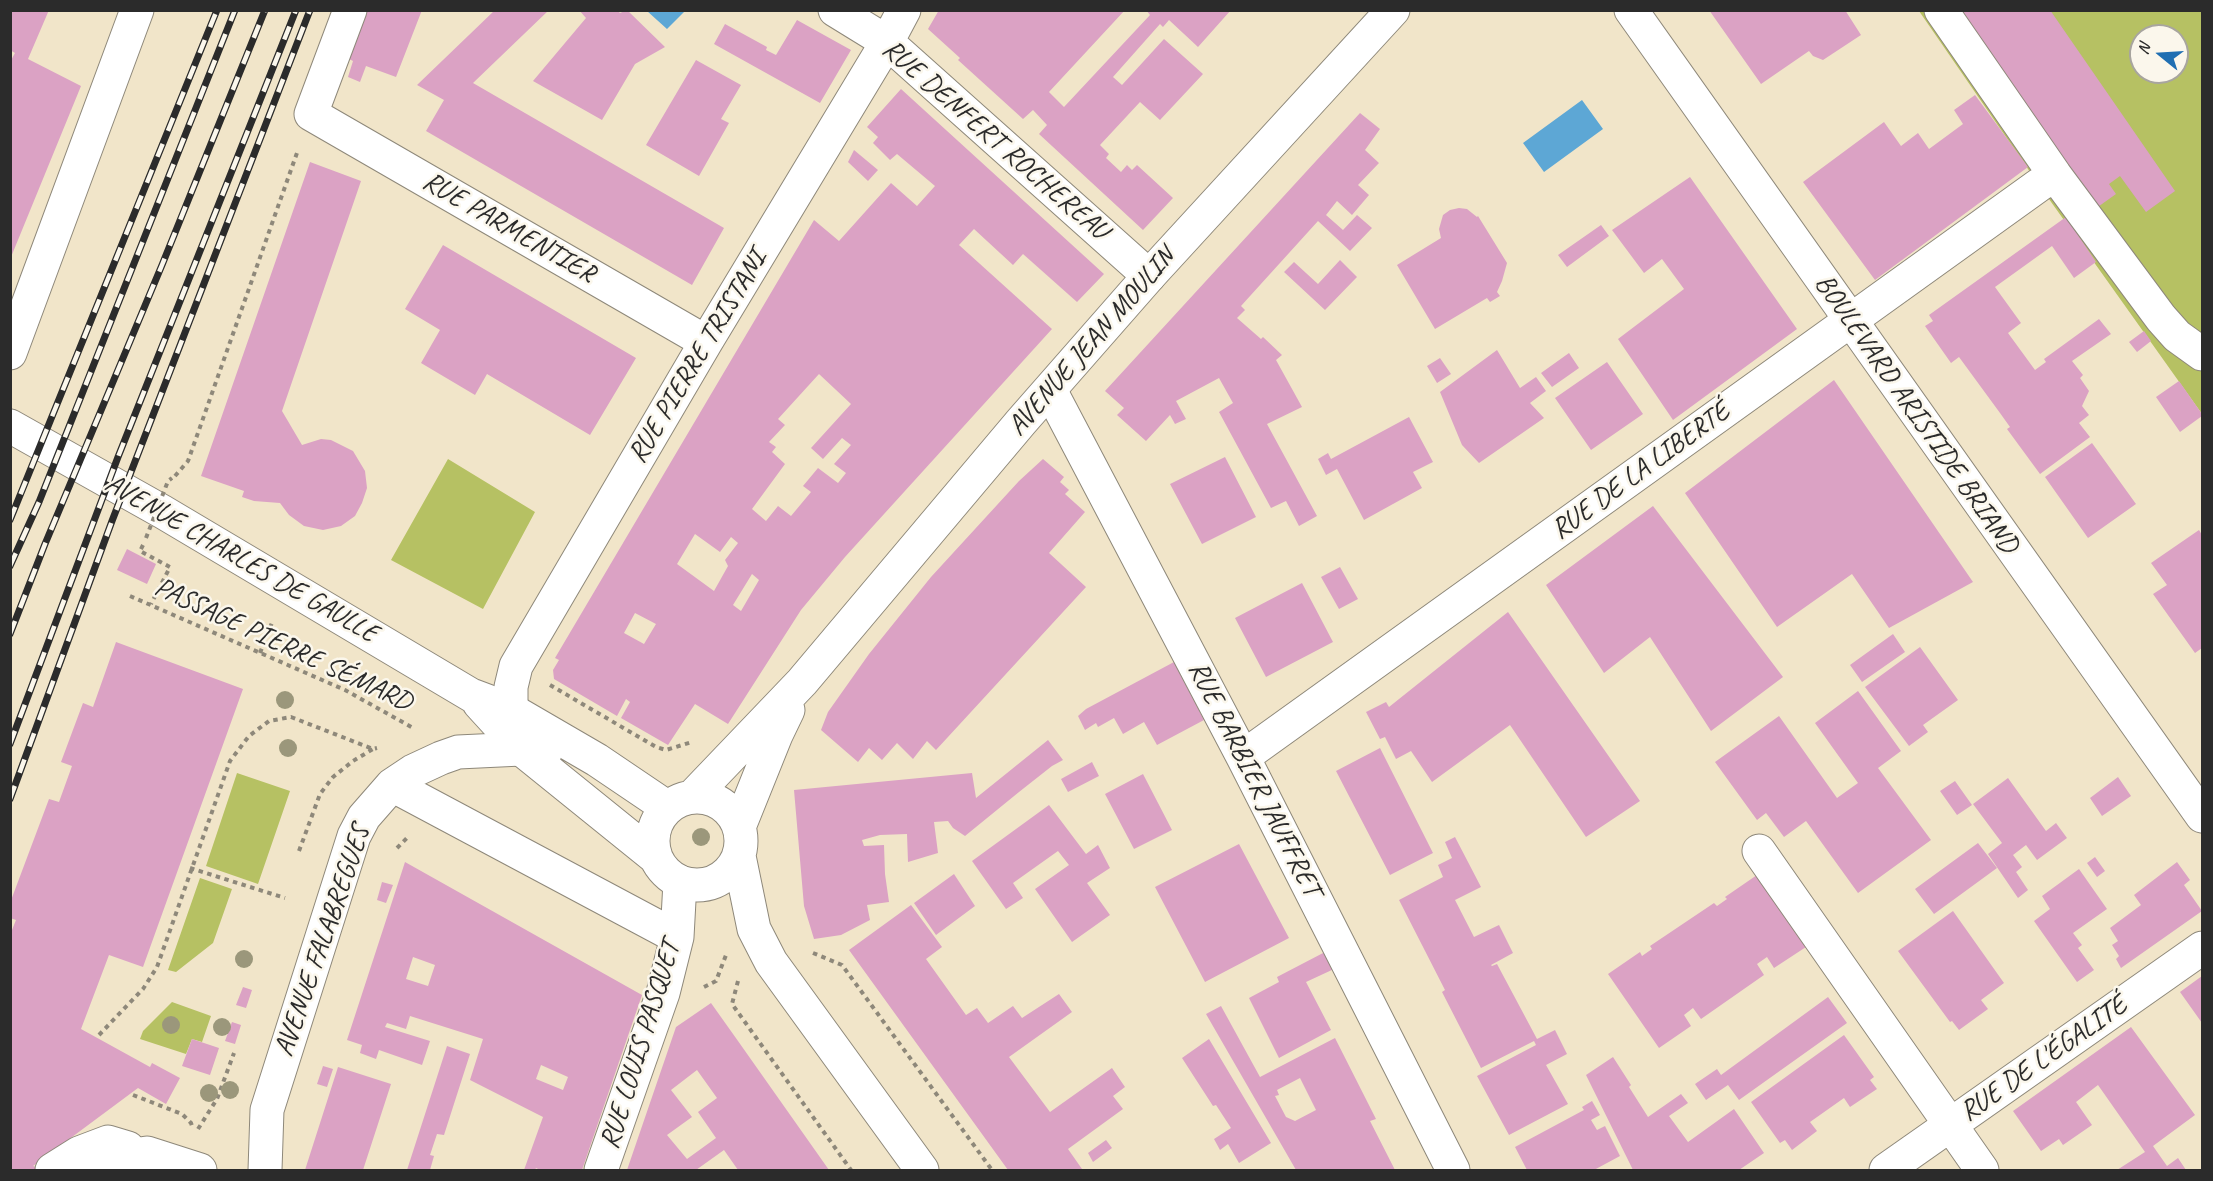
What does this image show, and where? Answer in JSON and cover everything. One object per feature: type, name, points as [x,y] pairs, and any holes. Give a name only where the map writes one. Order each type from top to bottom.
[{"type":"street","points":[[10,352],[137,10]]},
{"type":"street","points":[[311,114],[350,10]]},
{"type":"street","name":"RUE DENFERT ROCHEREAU","points":[[835,10],[887,42],[1149,276]]},
{"type":"street","name":"RUE PIERRE TRISTANI","points":[[512,710],[511,687],[516,666],[904,10]]},
{"type":"street","name":"AVENUE JEAN MOULIN","points":[[680,803],[802,682],[856,616],[1149,276],[1392,10]]},
{"type":"street","name":"BOULEVARD ARISTIDE BRIAND","points":[[1630,10],[2202,816]]},
{"type":"street","points":[[1941,10],[2047,180],[2177,336],[2202,354]]},
{"type":"street","name":"RUE PARMENTIER","points":[[311,114],[706,342]]},
{"type":"street","name":"RUE DE LA LIBERTÉ","points":[[1243,756],[2047,180]]},
{"type":"street","name":"RUE BARBIER JAUFFRET","points":[[1050,390],[1243,756],[1453,1170]]},
{"type":"street","name":"AVENUE CHARLES DE GAULLE","points":[[10,426],[163,512],[471,695]]},
{"type":"street","name":"AVENUE JEAN MOULIN","points":[[739,842],[776,735],[802,682]]},
{"type":"street","points":[[471,695],[512,710],[597,760],[680,803]]},
{"type":"street","points":[[471,695],[521,749],[656,858]]},
{"type":"street","name":"AVENUE FALABREGUES","points":[[265,1170],[267,1110],[354,836],[364,817],[392,785],[413,771],[458,752],[521,749],[597,760]]},
{"type":"street","points":[[392,785],[677,937]]},
{"type":"street","points":[[754,929],[690,884],[663,870],[656,858],[653,845],[654,831],[659,819],[680,803],[707,798],[721,804],[732,814],[754,929],[771,962],[922,1170]]},
{"type":"street","points":[[690,884],[713,883],[724,877],[733,867],[739,842]]},
{"type":"street","points":[[1760,851],[1949,1126],[1982,1170]]},
{"type":"street","name":"RUE LOUIS PASQUET","points":[[601,1170],[663,993],[690,884]]},
{"type":"street","name":"RUE DE L'ÉGALITÉ","points":[[1886,1170],[2202,948]]},
{"type":"street","points":[[52,1170],[79,1153],[108,1142],[200,1170]]},
{"type":"street","points":[[98,1170],[120,1157],[133,1153],[147,1153]]},
{"type":"path","points":[[146,538],[168,481],[180,472],[188,461],[311,114]]},
{"type":"path","points":[[143,544],[140,551],[170,567],[151,604]]},
{"type":"path","name":"PASSAGE PIERRE SÉMARD","points":[[130,596],[345,690],[419,731],[410,735]]},
{"type":"path","points":[[516,666],[656,747],[666,750],[696,740]]},
{"type":"path","points":[[99,1035],[143,989],[157,966],[230,761],[249,736],[268,720],[291,717],[374,749]]},
{"type":"path","points":[[299,851],[320,794],[333,777],[382,745]]},
{"type":"path","points":[[190,868],[285,898]]},
{"type":"path","points":[[754,929],[732,1004],[852,1170]]},
{"type":"path","points":[[809,952],[842,965],[992,1170]]},
{"type":"path","points":[[133,1095],[182,1114],[191,1122],[195,1134],[217,1099],[234,1053]]},
{"type":"green space","points":[[1919,11],[2202,11],[2202,414],[2039,185]]},
{"type":"green space","points":[[448,459],[535,512],[483,609],[391,560]]},
{"type":"green space","points":[[237,773],[290,791],[258,884],[206,866]]},
{"type":"green space","points":[[200,878],[232,889],[213,943],[176,972],[168,970]]},
{"type":"green space","points":[[172,1002],[211,1016],[202,1042],[192,1039],[186,1054],[140,1039],[143,1031]]},
{"type":"water","points":[[647,11],[685,11],[667,29]]},
{"type":"water","points":[[1582,100],[1603,129],[1544,172],[1523,143]]},
{"type":"building","points":[[10,10],[49,10],[28,59],[81,86],[11,257],[10,62],[15,53],[10,50]]},
{"type":"building","points":[[366,10],[422,10],[396,77],[366,66],[360,82],[348,77],[353,61],[347,58]]},
{"type":"building","points":[[495,10],[549,10],[473,83],[724,228],[692,285],[426,131],[444,100],[417,85]]},
{"type":"building","points":[[579,10],[617,10],[620,13],[627,10],[665,47],[635,64],[602,120],[533,81],[586,18]]},
{"type":"building","points":[[939,10],[1125,10],[1049,92],[1064,107],[1150,15],[1146,10],[1231,10],[1198,47],[1169,20],[1163,27],[1160,24],[1113,77],[1122,85],[1164,39],[1203,74],[1160,120],[1140,102],[1100,145],[1109,154],[1106,158],[1121,172],[1127,165],[1132,170],[1137,165],[1173,198],[1143,230],[1039,134],[1047,125],[1033,110],[1023,119],[958,60],[960,58],[928,29]]},
{"type":"building","points":[[1709,10],[1845,10],[1861,35],[1823,60],[1813,56],[1809,51],[1761,84]]},
{"type":"building","points":[[1960,10],[2050,10],[2175,191],[2146,212],[2120,176],[2109,184],[2116,194],[2095,209]]},
{"type":"building","points":[[797,20],[851,50],[820,103],[714,44],[725,24],[767,47],[766,50],[776,55]]},
{"type":"building","points":[[696,60],[741,85],[721,119],[729,123],[699,176],[646,145]]},
{"type":"building","points":[[901,89],[1104,274],[1077,302],[1023,254],[1013,265],[974,229],[959,245],[1052,329],[845,557],[801,610],[728,724],[695,704],[668,745],[621,718],[630,702],[626,699],[617,716],[554,679],[553,670],[559,660],[555,658],[814,220],[839,241],[891,183],[917,206],[935,186],[897,154],[890,160],[873,143],[878,137],[867,127]],"holes":[[[819,374],[851,404],[811,448],[823,459],[842,438],[851,445],[834,464],[846,473],[838,483],[818,468],[803,486],[811,492],[791,516],[778,506],[766,521],[752,509],[785,464],[772,452],[776,447],[769,442],[785,425],[778,419]],[[695,534],[720,552],[731,537],[738,543],[725,560],[728,566],[714,591],[677,564]],[[752,574],[759,580],[741,611],[733,605]],[[635,613],[656,624],[644,644],[624,633]]]},
{"type":"building","points":[[1975,95],[2028,167],[1875,280],[1803,182],[1884,122],[1901,146],[1918,133],[1929,149],[1963,124],[1954,110]]},
{"type":"building","points":[[1360,113],[1380,129],[1365,150],[1379,163],[1358,185],[1369,195],[1352,215],[1337,201],[1326,215],[1343,230],[1357,215],[1372,228],[1350,251],[1318,221],[1241,306],[1245,310],[1237,318],[1261,339],[1263,337],[1282,355],[1276,360],[1302,407],[1267,424],[1317,516],[1299,526],[1286,501],[1271,508],[1219,412],[1233,403],[1219,378],[1176,401],[1186,419],[1175,424],[1170,415],[1146,441],[1117,415],[1124,408],[1105,391]]},
{"type":"building","points":[[854,150],[878,170],[868,181],[848,162]]},
{"type":"building","points":[[310,162],[361,181],[282,411],[302,445],[321,439],[331,440],[353,451],[365,471],[367,488],[355,516],[341,526],[323,530],[304,526],[289,515],[280,503],[254,501],[242,497],[244,491],[201,476]]},
{"type":"building","points":[[1690,177],[1797,329],[1673,420],[1618,339],[1684,289],[1662,259],[1644,273],[1612,230]]},
{"type":"building","points":[[1459,208],[1467,209],[1478,216],[1507,263],[1497,292],[1500,296],[1490,302],[1487,298],[1435,329],[1397,265],[1441,238],[1439,229],[1443,215]]},
{"type":"building","points":[[2066,217],[2096,262],[2074,278],[2052,246],[1995,287],[2021,323],[2008,333],[2035,370],[2046,362],[2044,359],[2099,319],[2111,334],[2072,361],[2083,375],[2080,378],[2089,391],[2082,406],[2089,415],[2079,423],[2090,437],[2040,474],[2007,429],[2010,427],[1959,357],[1951,363],[1925,326],[1933,321],[1929,315]]},
{"type":"building","points":[[1601,225],[1609,236],[1567,267],[1558,255]]},
{"type":"building","points":[[443,245],[636,358],[590,435],[487,374],[475,395],[421,363],[440,330],[405,309]]},
{"type":"building","points":[[1340,260],[1357,277],[1325,310],[1284,272],[1294,262],[1318,284]]},
{"type":"building","points":[[2144,331],[2151,341],[2137,352],[2129,342]]},
{"type":"building","points":[[1497,350],[1520,388],[1536,377],[1546,391],[1530,403],[1544,418],[1479,463],[1462,445],[1440,392]]},
{"type":"building","points":[[1569,353],[1579,368],[1552,387],[1541,373]]},
{"type":"building","points":[[1440,358],[1451,374],[1437,383],[1427,366]]},
{"type":"building","points":[[1607,362],[1643,414],[1591,450],[1555,398]]},
{"type":"building","points":[[1834,380],[1973,582],[1889,628],[1852,574],[1777,627],[1685,493]]},
{"type":"building","points":[[2179,381],[2202,414],[2180,432],[2156,397]]},
{"type":"building","points":[[1409,417],[1433,462],[1413,472],[1422,488],[1364,520],[1337,469],[1326,475],[1318,459],[1328,453],[1331,459]]},
{"type":"building","points":[[2092,443],[2136,504],[2088,538],[2045,477]]},
{"type":"building","points":[[1225,457],[1256,517],[1202,544],[1170,484]]},
{"type":"building","points":[[1043,459],[1064,477],[1060,482],[1069,490],[1065,494],[1085,512],[1049,553],[1086,587],[936,750],[927,741],[913,759],[897,743],[882,760],[869,748],[858,762],[821,730],[828,712],[869,654],[931,577],[1019,481]]},
{"type":"building","points":[[1653,506],[1783,677],[1711,731],[1650,637],[1604,673],[1546,585]]},
{"type":"building","points":[[2199,530],[2202,535],[2202,648],[2195,653],[2153,594],[2167,585],[2151,563]]},
{"type":"building","points":[[127,549],[156,564],[147,584],[117,570]]},
{"type":"building","points":[[1340,567],[1358,599],[1339,609],[1321,577]]},
{"type":"building","points":[[1302,583],[1333,642],[1266,677],[1235,618]]},
{"type":"building","points":[[1508,612],[1640,801],[1586,837],[1510,725],[1432,782],[1411,751],[1396,759],[1385,737],[1380,739],[1366,712],[1386,702],[1389,707]]},
{"type":"building","points":[[1893,634],[1905,652],[1862,682],[1850,665]]},
{"type":"building","points":[[116,642],[243,689],[143,967],[109,955],[81,1029],[150,1067],[152,1063],[180,1078],[166,1104],[138,1088],[33,1166],[46,1170],[10,1170],[10,935],[16,920],[10,918],[10,903],[49,799],[59,802],[72,766],[61,762],[83,703],[93,707]]},
{"type":"building","points":[[1920,647],[1958,700],[1923,725],[1928,732],[1909,746],[1865,687]]},
{"type":"building","points":[[1174,662],[1204,720],[1157,745],[1144,722],[1123,734],[1114,718],[1098,727],[1096,723],[1085,730],[1078,716],[1086,709]]},
{"type":"building","points":[[1858,691],[1901,751],[1878,768],[1931,840],[1858,893],[1806,821],[1784,837],[1766,813],[1757,820],[1715,762],[1779,716],[1837,798],[1858,783],[1815,723]]},
{"type":"building","points":[[1048,740],[1063,760],[1052,766],[965,836],[953,828],[948,821],[934,822],[938,853],[908,862],[907,834],[880,835],[862,840],[864,846],[884,845],[889,902],[867,905],[870,920],[841,935],[814,939],[804,906],[794,790],[972,773],[976,798]]},
{"type":"building","points":[[1380,748],[1433,853],[1390,875],[1336,771]]},
{"type":"building","points":[[1092,762],[1099,776],[1068,792],[1061,779]]},
{"type":"building","points":[[1143,774],[1172,830],[1134,849],[1105,794]]},
{"type":"building","points":[[2118,777],[2131,796],[2102,816],[2090,798]]},
{"type":"building","points":[[2008,778],[2046,831],[2056,823],[2067,838],[2037,860],[2026,845],[2013,855],[2022,867],[2016,872],[2028,890],[2018,898],[1988,854],[2002,843],[1973,804]]},
{"type":"building","points":[[1955,781],[1972,805],[1957,815],[1940,791]]},
{"type":"building","points":[[1049,805],[1086,854],[1098,845],[1110,868],[1087,883],[1110,915],[1072,942],[1035,889],[1069,865],[1058,851],[1013,883],[1023,898],[1006,909],[972,861]]},
{"type":"building","points":[[1455,837],[1481,887],[1455,900],[1474,937],[1499,925],[1513,953],[1491,965],[1497,964],[1537,1039],[1555,1030],[1567,1054],[1546,1065],[1568,1104],[1509,1135],[1477,1076],[1536,1045],[1534,1041],[1481,1068],[1442,992],[1445,990],[1399,900],[1443,877],[1438,865],[1452,858],[1445,842]]},
{"type":"building","points":[[1978,843],[1997,868],[1934,914],[1915,889]]},
{"type":"building","points":[[1239,844],[1289,938],[1205,982],[1155,887]]},
{"type":"building","points":[[2095,857],[2105,871],[2097,877],[2087,863]]},
{"type":"building","points":[[405,862],[642,995],[582,1170],[540,1170],[536,1168],[535,1170],[524,1170],[543,1117],[470,1080],[483,1039],[410,1016],[406,1029],[387,1023],[385,1027],[430,1041],[422,1065],[379,1050],[376,1059],[360,1053],[362,1045],[347,1040]],"holes":[[[413,957],[435,965],[428,986],[406,979]],[[541,1065],[568,1077],[563,1090],[536,1079]]]},
{"type":"building","points":[[2177,862],[2190,880],[2184,885],[2202,911],[2121,968],[2116,959],[2119,956],[2112,945],[2118,941],[2110,928],[2141,905],[2134,895]]},
{"type":"building","points":[[2079,869],[2107,909],[2073,933],[2082,945],[2078,948],[2094,970],[2077,982],[2034,921],[2050,909],[2042,896]]},
{"type":"building","points":[[954,874],[975,906],[936,935],[914,903]]},
{"type":"building","points":[[1757,875],[1806,947],[1774,968],[1767,957],[1757,964],[1764,975],[1701,1019],[1693,1008],[1684,1015],[1691,1026],[1659,1048],[1608,974],[1640,952],[1642,956],[1652,949],[1650,946],[1714,903],[1717,906],[1727,899],[1725,897]]},
{"type":"building","points":[[382,882],[393,885],[386,903],[377,900]]},
{"type":"building","points":[[911,905],[942,947],[926,959],[966,1015],[977,1008],[988,1023],[1013,1006],[1022,1018],[1059,994],[1072,1012],[1009,1057],[1050,1112],[1112,1068],[1125,1087],[1113,1096],[1123,1109],[1068,1149],[1081,1170],[1008,1170],[849,950]]},
{"type":"building","points":[[1953,911],[2004,983],[1981,1000],[1988,1009],[1959,1030],[1952,1021],[1950,1022],[1898,951]]},
{"type":"building","points":[[1325,952],[1334,969],[1306,982],[1331,1030],[1279,1058],[1249,998],[1279,982],[1277,977]]},
{"type":"building","points":[[2202,976],[2202,1023],[2180,992]]},
{"type":"building","points":[[243,987],[252,990],[246,1008],[236,1005]]},
{"type":"building","points":[[1828,997],[1847,1023],[1739,1100],[1728,1085],[1706,1100],[1695,1084],[1717,1069],[1721,1075]]},
{"type":"building","points":[[711,1003],[829,1170],[738,1170],[724,1150],[696,1170],[627,1170],[676,1027]],"holes":[[[697,1070],[717,1098],[698,1112],[716,1138],[687,1159],[667,1135],[692,1117],[671,1090]]]},
{"type":"building","points":[[1221,1006],[1260,1077],[1335,1038],[1376,1119],[1370,1121],[1395,1170],[1296,1170],[1206,1014]],"holes":[[[1300,1078],[1316,1110],[1295,1121],[1286,1117],[1275,1096],[1279,1095],[1277,1090]]]},
{"type":"building","points":[[232,1022],[241,1025],[235,1044],[225,1041]]},
{"type":"building","points":[[2131,1027],[2195,1115],[2153,1146],[2167,1166],[2178,1158],[2186,1170],[2117,1170],[2145,1152],[2098,1085],[2076,1102],[2092,1125],[2063,1145],[2059,1139],[2041,1151],[2013,1111]]},
{"type":"building","points":[[1844,1035],[1874,1077],[1870,1080],[1877,1089],[1850,1107],[1844,1098],[1810,1122],[1817,1131],[1792,1150],[1785,1140],[1780,1143],[1751,1102]]},
{"type":"building","points":[[192,1039],[219,1048],[210,1075],[182,1066]]},
{"type":"building","points":[[1209,1039],[1271,1143],[1239,1163],[1228,1144],[1220,1150],[1214,1139],[1231,1128],[1216,1105],[1213,1106],[1182,1058]]},
{"type":"building","points":[[447,1046],[470,1054],[444,1135],[437,1134],[430,1155],[434,1156],[430,1170],[407,1170]]},
{"type":"building","points":[[1613,1057],[1648,1117],[1681,1094],[1688,1103],[1669,1116],[1688,1142],[1734,1109],[1764,1153],[1739,1170],[1633,1170],[1586,1075]]},
{"type":"building","points":[[323,1066],[333,1069],[327,1087],[317,1084]]},
{"type":"building","points":[[338,1067],[391,1084],[363,1170],[305,1170]]},
{"type":"building","points":[[1592,1101],[1600,1115],[1591,1120],[1597,1130],[1605,1126],[1620,1156],[1594,1170],[1527,1170],[1515,1147],[1584,1110],[1582,1107]]},
{"type":"building","points":[[1106,1140],[1112,1148],[1093,1162],[1088,1153]]},
{"type":"railway","points":[[10,520],[217,10]]},
{"type":"railway","points":[[10,566],[39,502],[235,10]]},
{"type":"railway","points":[[10,634],[265,10]]},
{"type":"railway","points":[[10,744],[118,457],[296,10]]},
{"type":"railway","points":[[10,799],[112,521],[310,10]]}]
